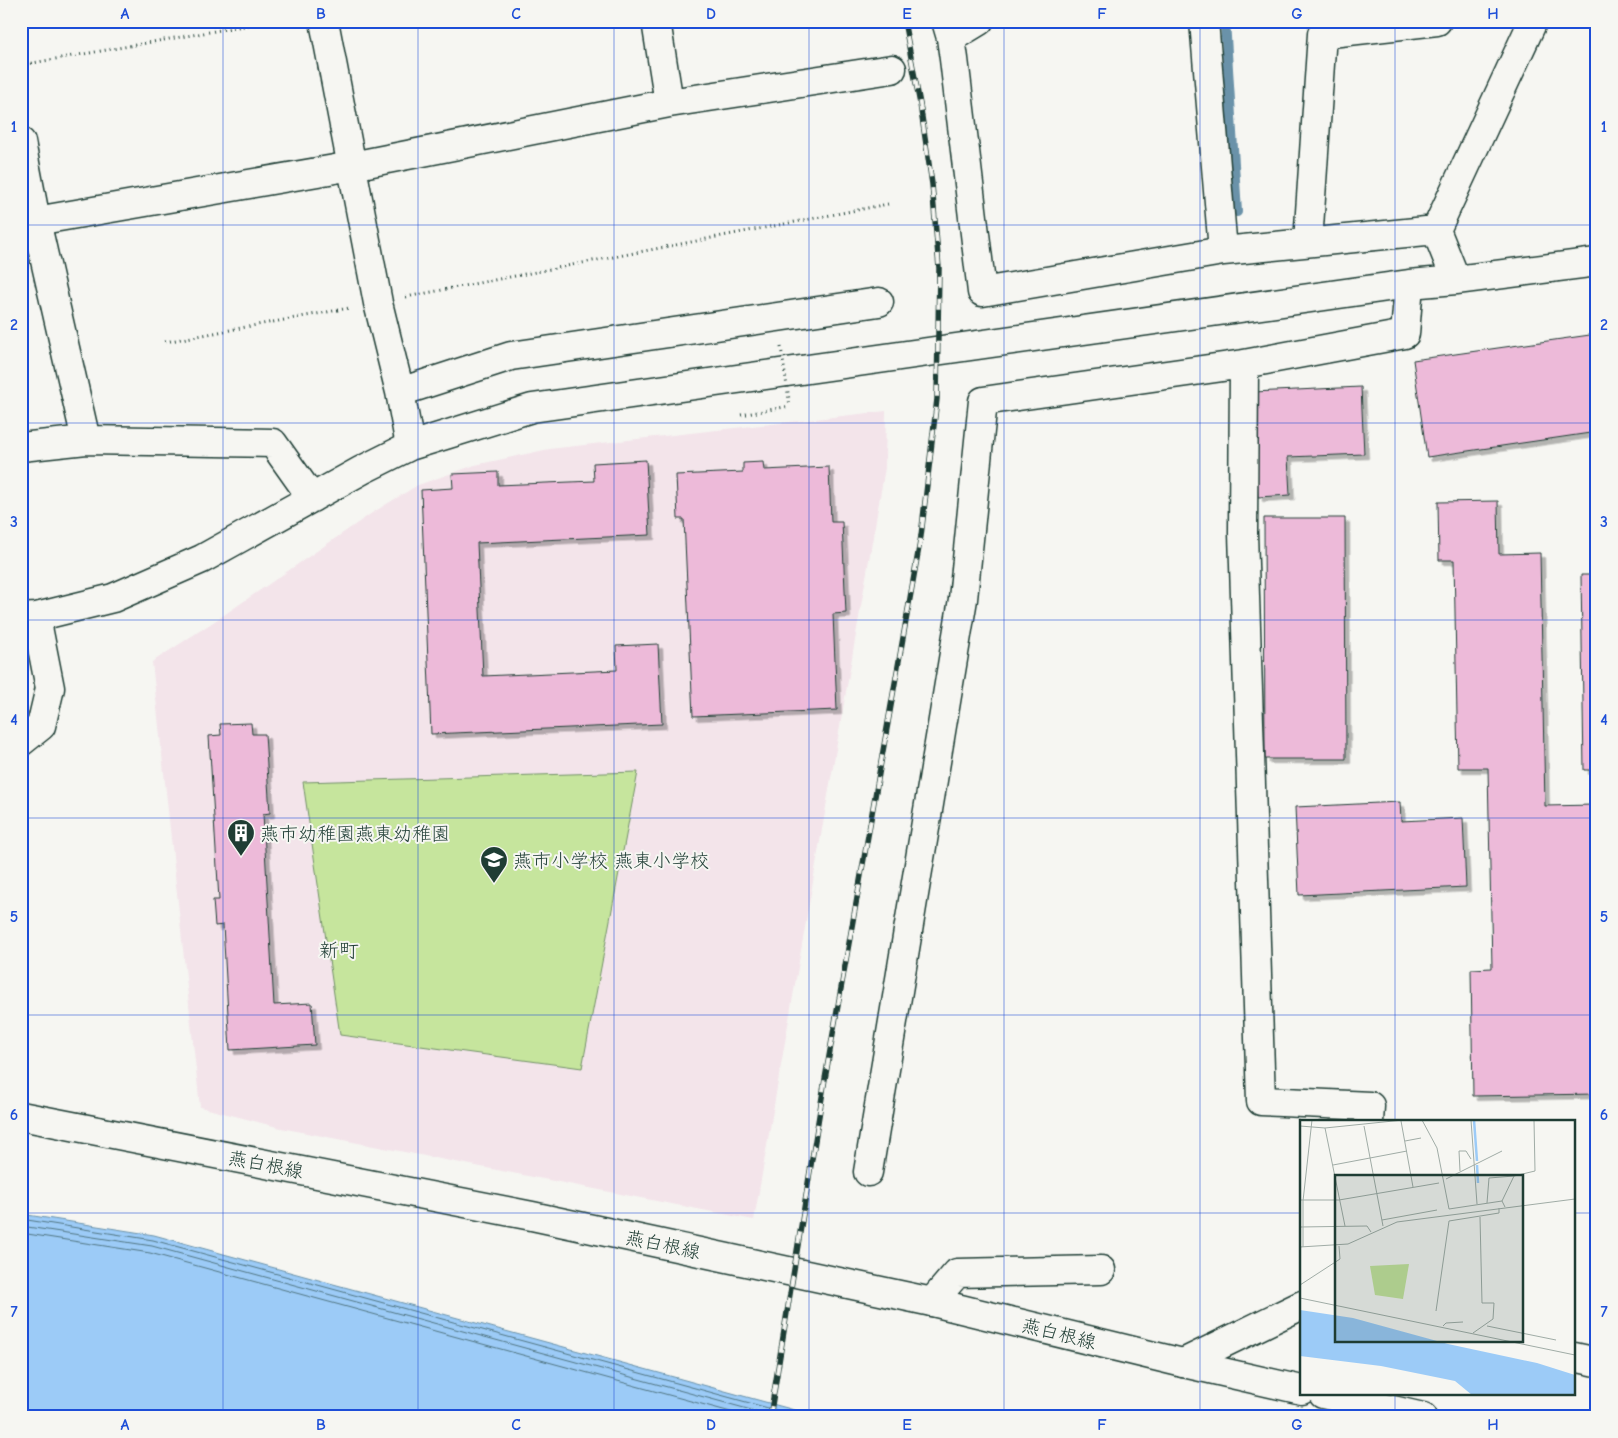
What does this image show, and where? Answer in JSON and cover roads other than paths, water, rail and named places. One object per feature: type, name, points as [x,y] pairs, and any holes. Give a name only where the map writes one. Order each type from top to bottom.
[{"type":"street","points":[[324,21],[378,303],[400,392],[410,446]]},
{"type":"street","points":[[656,21],[669,103]]},
{"type":"street","points":[[979,21],[946,45],[982,292],[1222,251],[1436,230]]},
{"type":"street","points":[[1204,21],[1222,251]]},
{"type":"street","points":[[1308,242],[1322,34],[1437,21]]},
{"type":"street","points":[[1456,280],[1436,230],[1532,21]]},
{"type":"street","points":[[29,221],[352,166],[669,103],[892,69]]},
{"type":"street","points":[[21,142],[29,221],[86,440]]},
{"type":"street","points":[[21,742],[41,726],[50,688],[29,618],[113,598],[202,559],[362,470],[410,446],[532,408],[1409,284],[1597,262]]},
{"type":"street","points":[[868,1172],[963,600],[983,401],[1244,364],[1405,334],[1409,284]]},
{"type":"street","points":[[400,392],[511,356],[879,302]]},
{"type":"street","points":[[1244,364],[1242,533],[1261,1101],[1370,1106],[1369,1120]]},
{"type":"street","points":[[21,447],[86,440],[273,443],[312,498]]},
{"type":"street","name":"燕白根線","points":[[21,1116],[522,1214],[932,1302],[1300,1390]]},
{"type":"street","points":[[932,1302],[957,1273],[1101,1270]]},
{"type":"street","points":[[1183,1363],[1300,1306]]},
{"type":"street","points":[[1576,1357],[1597,1362]]},
{"type":"street","points":[[1331,1396],[1423,1417]]},
{"type":"water","points":[[21,1214],[154,1235],[820,1417],[21,1417]]},
{"type":"waterway","points":[[1225,21],[1237,212]]},
{"type":"railway","points":[[770,1417],[825,1079],[921,536],[937,399],[939,268],[932,184],[920,104],[904,21]]},
{"type":"place","name":"燕市幼稚園燕東幼稚園","points":[[241,857]]},
{"type":"place","name":"燕市小学校 燕東小学校","points":[[494,884]]},
{"type":"district","name":"新町","points":[[339,950]]}]
